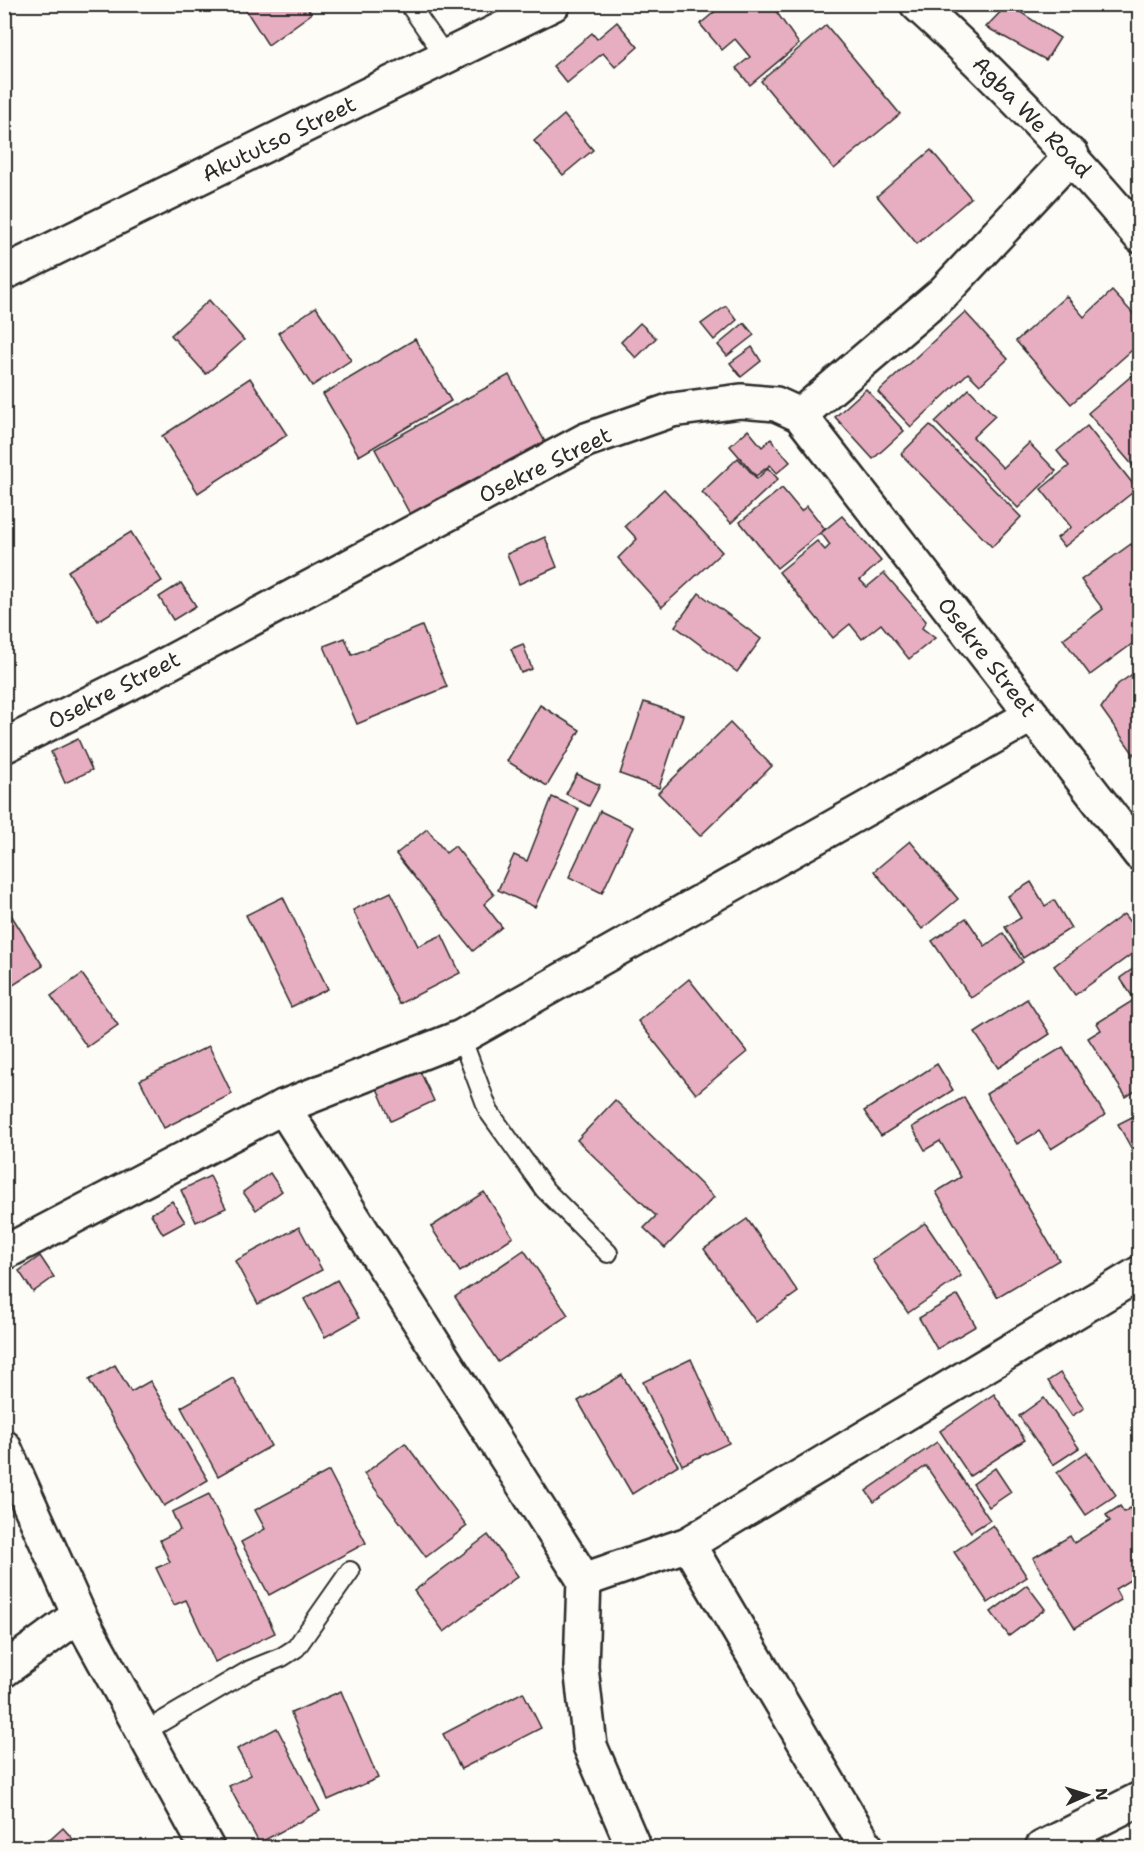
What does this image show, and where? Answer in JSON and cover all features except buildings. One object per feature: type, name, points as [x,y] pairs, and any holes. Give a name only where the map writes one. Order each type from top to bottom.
[{"type":"street","name":"Akututso Street","points":[[4,273],[553,4]]},
{"type":"street","name":"Agba We Road","points":[[917,4],[978,59],[1072,155],[1140,236]]},
{"type":"street","points":[[800,415],[943,293],[1072,155]]},
{"type":"street","name":"Osekre Street","points":[[4,746],[148,674],[585,440],[672,410],[741,401],[776,404],[800,415],[1140,854]]},
{"type":"street","points":[[4,1253],[283,1107],[461,1037],[1032,715]]},
{"type":"street","points":[[283,1107],[584,1580],[581,1667],[590,1746],[634,1848]]},
{"type":"street","points":[[584,1580],[688,1544],[1140,1273]]},
{"type":"street","points":[[4,1447],[79,1615],[207,1848]]},
{"type":"street","points":[[688,1544],[867,1848]]},
{"type":"street","points":[[4,1670],[79,1615]]},
{"type":"street","points":[[1042,1848],[1140,1798]]},
{"type":"lane","points":[[409,4],[446,57]]},
{"type":"lane","points":[[461,1037],[489,1112],[545,1190],[608,1253]]},
{"type":"lane","points":[[144,1732],[250,1670],[282,1658],[296,1648],[350,1571]]}]
